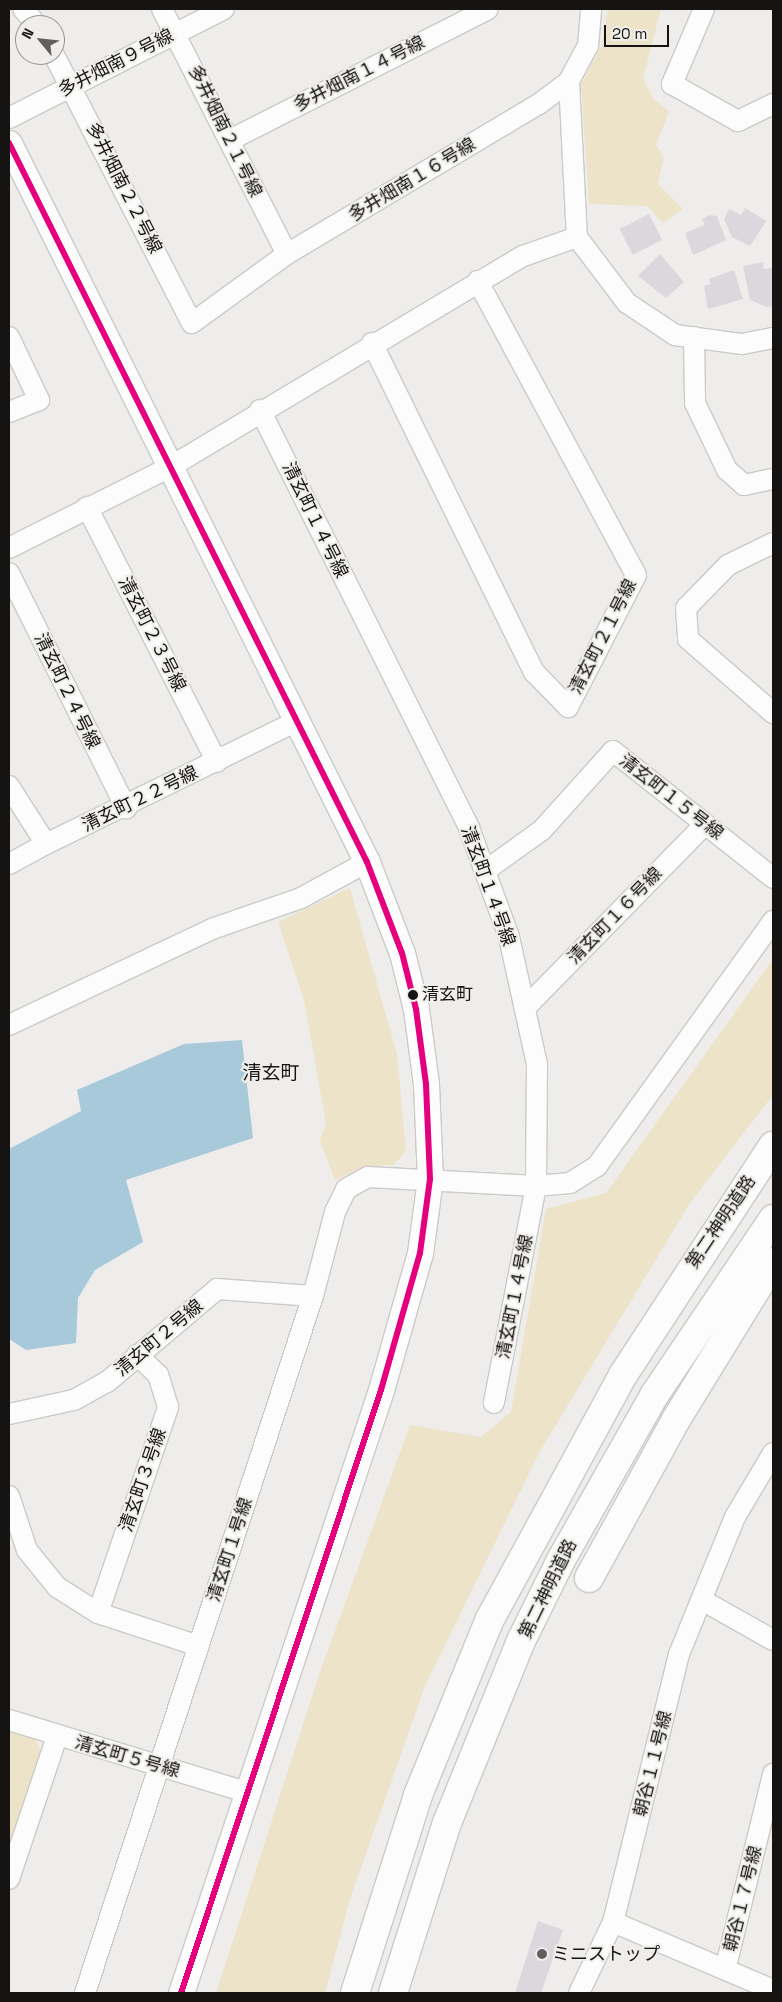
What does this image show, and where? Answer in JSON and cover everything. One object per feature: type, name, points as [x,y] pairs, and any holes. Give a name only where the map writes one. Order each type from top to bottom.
[{"type":"highway","name":"第二神明道路","points":[[355,1993],[418,1795],[490,1619],[622,1375],[773,1146]]},
{"type":"highway","name":"第二神明道路","points":[[622,1375],[773,1174]]},
{"type":"highway","name":"第二神明道路","points":[[392,1993],[447,1823],[514,1658],[556,1569],[656,1394],[773,1219]]},
{"type":"highway","points":[[589,1578],[677,1418],[773,1262]]},
{"type":"street","name":"多井畑南２１号線","points":[[162,9],[176,32],[287,254]]},
{"type":"street","name":"多井畑南９号線","points":[[9,118],[224,9]]},
{"type":"street","name":"多井畑南１４号線","points":[[230,140],[488,9]]},
{"type":"street","name":"多井畑南１６号線","points":[[192,323],[287,254],[539,104],[569,80],[588,46],[591,9]]},
{"type":"street","points":[[704,9],[672,84],[738,121],[773,104]]},
{"type":"street","name":"多井畑南２２号線","points":[[60,65],[192,323]]},
{"type":"street","points":[[569,80],[576,237],[627,303],[674,335],[742,344],[773,338]]},
{"type":"street","points":[[9,143],[295,722],[367,862],[402,953],[416,1009],[426,1084],[430,1179],[420,1253],[381,1390],[246,1792],[181,1993]]},
{"type":"street","points":[[9,548],[87,507],[170,467],[260,410],[522,256],[576,237]]},
{"type":"street","name":"清玄町２１号線","points":[[372,343],[534,672],[568,707],[636,575],[478,281]]},
{"type":"street","points":[[9,337],[39,400],[9,412]]},
{"type":"street","points":[[694,337],[695,403],[727,470],[744,486],[773,479]]},
{"type":"street","name":"清玄町１４号線","points":[[260,410],[469,828],[510,937],[537,1064],[536,1186],[494,1403]]},
{"type":"street","name":"清玄町２３号線","points":[[87,507],[217,762]]},
{"type":"street","points":[[773,543],[728,565],[686,608],[688,639],[773,713]]},
{"type":"street","name":"清玄町２４号線","points":[[9,573],[126,808]]},
{"type":"street","name":"清玄町２２号線","points":[[9,864],[46,844],[126,808],[295,722]]},
{"type":"street","name":"清玄町１５号線","points":[[485,871],[542,830],[613,751],[773,878]]},
{"type":"street","points":[[9,786],[46,844]]},
{"type":"street","name":"清玄町１６号線","points":[[524,1008],[705,824]]},
{"type":"street","points":[[9,1025],[212,929],[301,898],[367,862]]},
{"type":"street","name":"清玄町１号線","points":[[85,1993],[158,1765],[199,1646],[313,1296],[335,1212],[346,1189],[368,1177],[536,1186],[570,1183],[597,1166],[773,921]]},
{"type":"street","name":"清玄町２号線","points":[[9,1414],[74,1400],[107,1382],[217,1289],[313,1296]]},
{"type":"street","name":"清玄町３号線","points":[[98,1613],[168,1407],[158,1375],[137,1355]]},
{"type":"street","name":"朝谷１１号線","points":[[579,1993],[613,1922],[679,1654],[735,1518],[773,1453]]},
{"type":"street","points":[[9,1496],[27,1550],[57,1587],[98,1613],[199,1646]]},
{"type":"street","points":[[702,1600],[773,1640]]},
{"type":"street","name":"清玄町５号線","points":[[9,1720],[246,1792]]},
{"type":"street","points":[[9,1879],[57,1736]]},
{"type":"street","name":"朝谷１７号線","points":[[726,1966],[773,1774]]},
{"type":"street","points":[[613,1922],[726,1966],[773,1990]]},
{"type":"shaded area","points":[[608,9],[661,9],[643,78],[652,97],[669,112],[656,145],[664,157],[658,184],[683,209],[663,223],[647,206],[589,204],[581,84],[602,45]]},
{"type":"shaded area","points":[[350,888],[397,1054],[406,1151],[394,1165],[365,1166],[335,1180],[320,1141],[326,1123],[304,1000],[278,922]]},
{"type":"shaded area","points":[[773,959],[773,1095],[690,1203],[539,1453],[425,1686],[350,1899],[325,1993],[216,1993],[320,1672],[410,1425],[481,1437],[511,1412],[546,1209],[606,1193]]},
{"type":"shaded area","points":[[9,1729],[33,1736],[41,1751],[9,1845]]},
{"type":"water","points":[[242,1040],[253,1138],[126,1180],[143,1242],[95,1270],[78,1298],[76,1343],[26,1350],[9,1339],[9,1149],[81,1111],[77,1090],[184,1044]]},
{"type":"building","points":[[745,208],[766,221],[750,246],[732,237],[724,219],[729,209],[741,215]]},
{"type":"building","points":[[649,214],[662,240],[633,255],[620,229]]},
{"type":"building","points":[[710,215],[717,216],[726,240],[693,255],[685,233],[705,225],[702,219]]},
{"type":"building","points":[[660,254],[684,282],[666,298],[638,276]]},
{"type":"building","points":[[763,262],[764,269],[773,268],[773,306],[767,307],[750,300],[743,266]]},
{"type":"building","points":[[734,270],[743,299],[708,309],[704,286],[711,284],[709,279]]},
{"type":"building","points":[[538,1921],[563,1930],[541,1993],[515,1993]]},
{"type":"transit line","points":[[9,143],[367,862],[402,953],[416,1009],[426,1084],[430,1179],[420,1253],[381,1390],[181,1993]]},
{"type":"place","name":"清玄町","points":[[413,995]]},
{"type":"place","name":"ミニストップ","points":[[542,1954]]},
{"type":"district","name":"清玄町","points":[[271,1073]]}]
